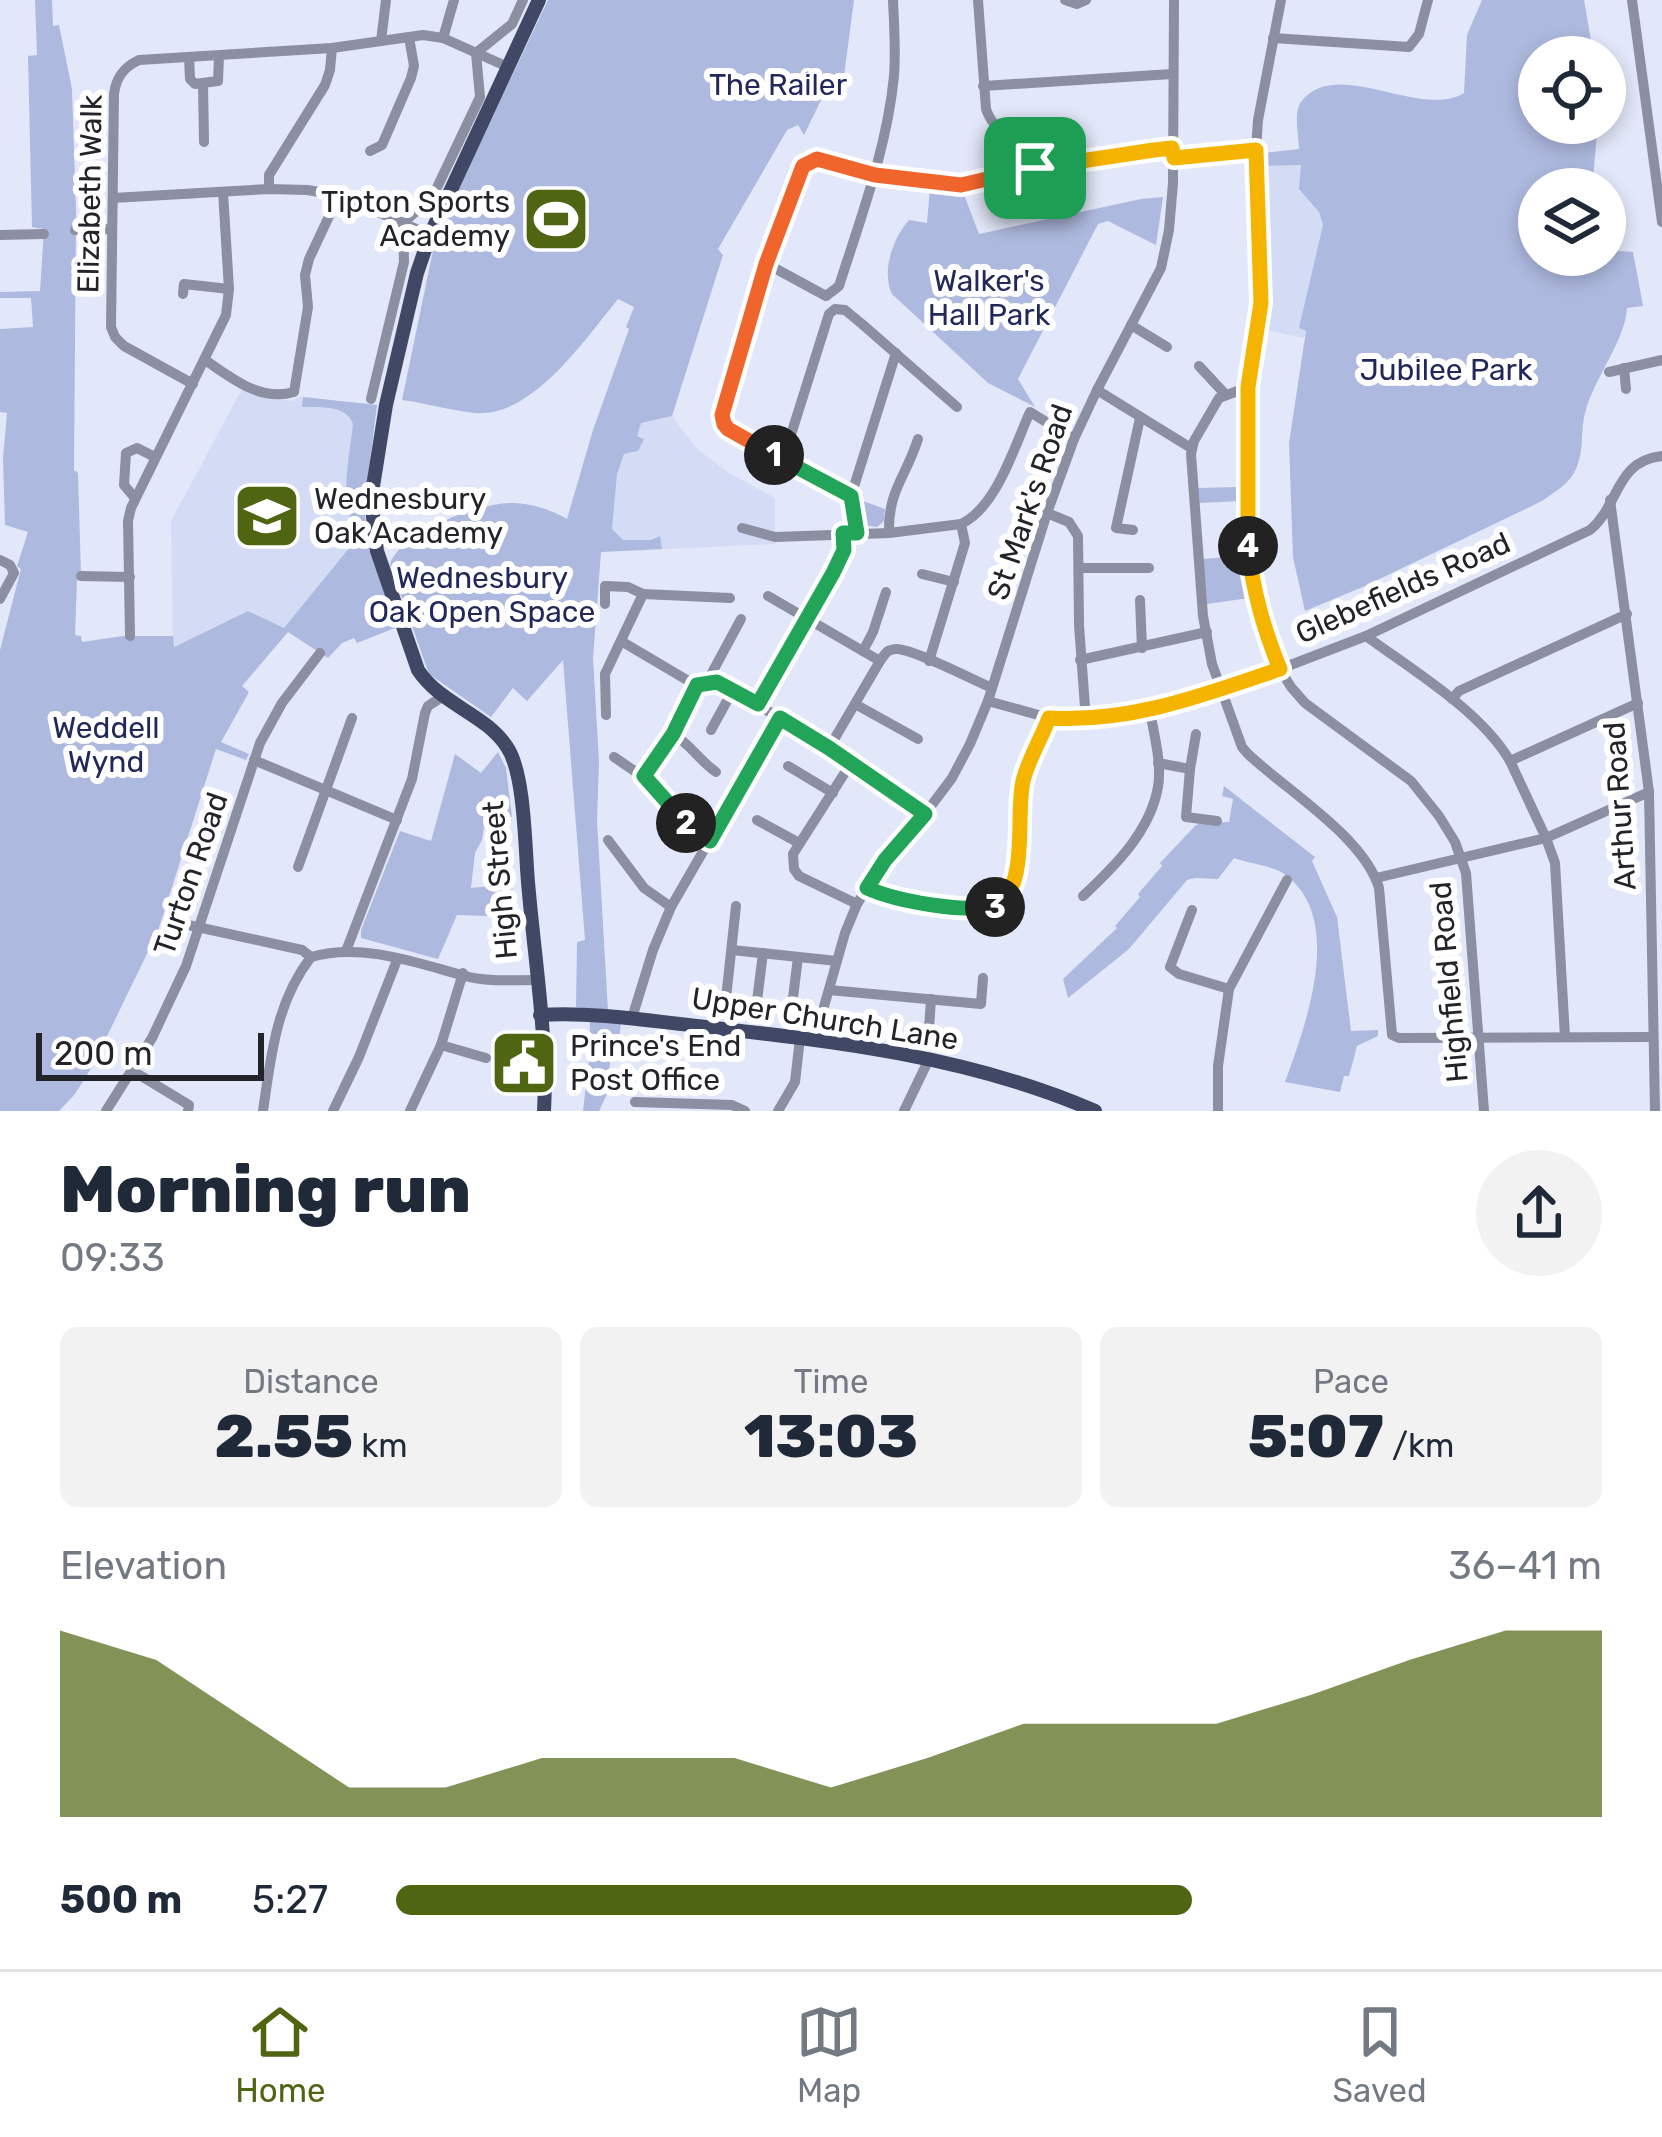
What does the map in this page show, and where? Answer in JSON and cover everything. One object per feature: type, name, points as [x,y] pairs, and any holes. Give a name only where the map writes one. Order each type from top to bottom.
[{"type":"main road","points":[[430,236],[539,0]]},
{"type":"main road","name":"High Street","points":[[430,236],[391,384],[371,499],[377,551],[418,670],[442,697],[505,743],[512,757],[544,1055],[544,1111]]},
{"type":"main road","name":"Upper Church Lane","points":[[540,1016],[580,1013],[800,1038],[823,1035],[1058,1095],[1095,1111]]},
{"type":"street","points":[[381,41],[386,0]]},
{"type":"street","points":[[443,38],[454,0]]},
{"type":"street","points":[[371,399],[404,262],[404,223],[433,196],[480,97],[476,53],[512,24],[523,0]]},
{"type":"street","points":[[766,264],[826,296],[839,286],[875,175],[894,70],[893,0]]},
{"type":"street","points":[[979,0],[989,119],[1035,168]]},
{"type":"street","points":[[1065,0],[1077,4],[1086,0]]},
{"type":"street","name":"St Mark's Road","points":[[823,1035],[822,1018],[857,904],[885,860],[953,775],[970,744],[1074,439],[1160,268],[1169,230],[1174,0]]},
{"type":"street","name":"Highfield Road","points":[[1281,0],[1256,150],[1261,303],[1248,387],[1247,537],[1252,578],[1262,624],[1280,669],[1305,703],[1411,781],[1439,816],[1461,858],[1466,873],[1484,1111]]},
{"type":"street","points":[[1273,38],[1409,46],[1419,34],[1428,0]]},
{"type":"street","points":[[1632,0],[1662,222]]},
{"type":"street","name":"Elizabeth Walk","points":[[193,384],[124,346],[111,327],[114,94],[119,75],[140,60],[332,48],[423,35],[443,38],[508,67]]},
{"type":"street","points":[[370,151],[382,145],[411,78],[414,65],[409,38]]},
{"type":"street","points":[[269,189],[269,175],[325,85],[332,48]]},
{"type":"street","points":[[189,57],[190,81],[203,83],[218,81],[219,56]]},
{"type":"street","points":[[983,86],[1172,74]]},
{"type":"street","points":[[203,83],[204,142]]},
{"type":"street","points":[[851,496],[724,424],[722,415],[766,264],[806,163],[817,159],[875,175],[961,185],[1095,157],[1256,150]]},
{"type":"street","points":[[113,198],[269,189],[339,195],[430,236]]},
{"type":"street","points":[[130,637],[128,521],[135,497],[222,326],[229,290],[223,192]]},
{"type":"street","points":[[205,360],[257,392],[294,392],[307,320],[305,275],[339,195]]},
{"type":"street","points":[[75,230],[112,229]]},
{"type":"street","points":[[0,235],[44,234]]},
{"type":"street","points":[[183,268],[183,289],[229,290]]},
{"type":"street","points":[[783,460],[829,314],[835,309],[845,310],[957,407]]},
{"type":"street","points":[[1131,325],[1167,346]]},
{"type":"street","points":[[857,533],[851,496],[896,353]]},
{"type":"street","points":[[1610,372],[1662,360]]},
{"type":"street","points":[[1199,366],[1225,394]]},
{"type":"street","points":[[1624,368],[1627,389]]},
{"type":"street","points":[[1248,387],[1219,398],[1191,448],[1203,616],[1220,690],[1248,754],[1321,815],[1364,857],[1376,878],[1393,1035],[1652,1037]]},
{"type":"street","points":[[1096,389],[1191,448]]},
{"type":"street","points":[[742,528],[775,537],[889,533],[961,524],[989,500],[1030,412],[1074,439]]},
{"type":"street","points":[[1133,530],[1116,529],[1140,418]]},
{"type":"street","points":[[889,533],[894,492],[918,439]]},
{"type":"street","points":[[135,497],[124,484],[126,453],[136,448],[155,457]]},
{"type":"street","points":[[1615,534],[1597,524],[1610,500],[1636,463],[1662,456]]},
{"type":"street","name":"Arthur Road","points":[[1610,500],[1649,792],[1655,1111]]},
{"type":"street","points":[[1047,513],[1069,522],[1077,531],[1086,721]]},
{"type":"street","points":[[929,661],[965,543],[961,524]]},
{"type":"street","name":"Glebefields Road","points":[[988,701],[1049,718],[1086,721],[1150,711],[1366,636],[1597,524]]},
{"type":"street","points":[[758,704],[844,550],[843,533]]},
{"type":"street","points":[[0,560],[14,572],[0,599]]},
{"type":"street","points":[[1079,568],[1149,568]]},
{"type":"street","points":[[922,574],[954,582]]},
{"type":"street","points":[[81,576],[130,577]]},
{"type":"street","points":[[604,604],[605,586],[628,587],[643,594],[730,598]]},
{"type":"street","points":[[863,651],[886,592]]},
{"type":"street","points":[[606,715],[605,674],[643,594]]},
{"type":"street","points":[[768,596],[880,661]]},
{"type":"street","points":[[1140,600],[1142,648]]},
{"type":"street","points":[[1452,698],[1627,614]]},
{"type":"street","points":[[644,776],[740,619]]},
{"type":"street","points":[[1080,660],[1207,632]]},
{"type":"street","points":[[1366,636],[1452,698],[1510,761],[1555,863],[1565,1037]]},
{"type":"street","points":[[621,641],[702,683],[717,682],[758,704],[925,814]]},
{"type":"street","points":[[829,748],[880,661],[894,649],[992,688]]},
{"type":"street","name":"Turton Road","points":[[106,1111],[152,1038],[178,983],[254,760],[282,703],[320,653]]},
{"type":"street","points":[[717,726],[733,690]]},
{"type":"street","points":[[346,951],[397,820],[416,762],[425,713],[442,697]]},
{"type":"street","points":[[1510,761],[1638,703]]},
{"type":"street","points":[[855,704],[918,739]]},
{"type":"street","points":[[1082,896],[1114,867],[1150,812],[1158,787],[1158,763],[1150,711]]},
{"type":"street","points":[[298,867],[352,718]]},
{"type":"street","points":[[632,1018],[671,907],[780,718]]},
{"type":"street","points":[[867,888],[900,900],[979,909],[1004,902],[1017,868],[1024,779],[1049,718]]},
{"type":"street","points":[[673,734],[716,772]]},
{"type":"street","points":[[1196,734],[1186,818],[1217,821]]},
{"type":"street","points":[[614,757],[644,776],[681,819],[710,841]]},
{"type":"street","points":[[254,760],[397,820]]},
{"type":"street","points":[[1158,763],[1190,769]]},
{"type":"street","points":[[851,764],[793,854],[799,876],[857,904]]},
{"type":"street","points":[[788,766],[833,793]]},
{"type":"street","points":[[1376,878],[1546,838],[1649,792]]},
{"type":"street","points":[[757,820],[799,843]]},
{"type":"street","points":[[608,840],[644,888],[671,907]]},
{"type":"street","points":[[1218,1111],[1218,1066],[1229,989],[1287,880]]},
{"type":"street","points":[[726,998],[736,906]]},
{"type":"street","points":[[1192,910],[1170,968],[1229,989]]},
{"type":"street","points":[[170,920],[302,950],[311,957],[346,951],[470,977],[536,980]]},
{"type":"street","points":[[732,950],[837,961]]},
{"type":"street","points":[[757,1001],[763,953]]},
{"type":"street","points":[[281,1111],[263,1110],[274,1038],[284,1003],[311,957]]},
{"type":"street","points":[[792,1006],[798,957]]},
{"type":"street","points":[[333,1111],[397,960]]},
{"type":"street","points":[[410,1111],[441,1045],[463,974]]},
{"type":"street","points":[[830,990],[981,1004],[983,978]]},
{"type":"street","points":[[931,999],[928,1044],[953,1047]]},
{"type":"street","points":[[778,1111],[795,1082],[800,1038]]},
{"type":"street","points":[[441,1045],[486,1058]]},
{"type":"street","points":[[904,1111],[929,1059]]},
{"type":"street","points":[[133,1071],[189,1108],[194,1088]]},
{"type":"street","points":[[1051,1111],[1058,1095]]},
{"type":"street","points":[[634,1102],[732,1106],[745,1111]]},
{"type":"shaded area","points":[[1301,164],[1333,216],[1304,338],[1262,329],[1265,166]]},
{"type":"shaded area","name":"Wednesbury Oak Academy","points":[[242,389],[292,401],[300,397],[377,405],[360,534],[284,628],[248,611],[173,647],[171,521]]},
{"type":"shaded area","points":[[645,411],[672,416],[697,449],[775,498],[775,544],[602,552],[620,445]]},
{"type":"green space","name":"Weddell Wynd","points":[[35,0],[52,0],[53,26],[59,25],[72,89],[74,470],[78,473],[81,576],[75,635],[82,642],[173,636],[174,647],[248,611],[284,628],[358,537],[347,496],[353,424],[339,410],[302,407],[303,397],[377,405],[364,508],[369,542],[396,622],[395,628],[357,643],[354,638],[342,643],[328,658],[288,632],[242,686],[249,692],[221,742],[249,754],[246,760],[216,749],[158,931],[93,1065],[59,1111],[0,1111],[0,650],[28,532],[5,525],[7,413],[0,412],[0,329],[33,327],[31,298],[0,298],[0,292],[40,291],[44,229],[32,227],[28,56],[37,55]]},
{"type":"green space","points":[[548,0],[854,0],[842,91],[831,89],[823,96],[804,135],[798,125],[787,130],[718,249],[723,255],[672,416],[641,423],[637,436],[644,439],[638,451],[624,454],[617,474],[612,529],[623,540],[660,536],[662,549],[601,552],[593,658],[608,1011],[576,1007],[577,942],[585,940],[563,660],[527,701],[513,688],[491,717],[429,674],[390,564],[397,552],[425,530],[482,508],[520,503],[567,519],[629,329],[634,307],[618,299],[556,372],[517,403],[497,411],[467,412],[402,400],[436,236]]},
{"type":"green space","name":"Jubilee Park","points":[[1482,0],[1584,0],[1590,36],[1518,36],[1518,144],[1596,144],[1594,168],[1518,168],[1518,276],[1626,276],[1626,252],[1633,252],[1643,306],[1627,308],[1621,333],[1589,400],[1579,461],[1566,483],[1542,501],[1305,611],[1293,557],[1289,443],[1306,331],[1299,328],[1323,225],[1319,212],[1299,189],[1301,165],[1265,166],[1264,153],[1299,149],[1299,107],[1316,89],[1356,86],[1425,99],[1464,93],[1467,35]]},
{"type":"green space","name":"Walker's Hall Park","points":[[930,187],[963,192],[979,234],[1163,197],[1156,245],[1108,221],[1098,224],[1018,379],[1035,407],[988,383],[892,294],[888,265],[894,245],[909,220],[927,223]]},
{"type":"green space","points":[[1240,487],[1240,501],[1199,503],[1198,488]]},
{"type":"green space","points":[[855,498],[885,509],[884,521],[877,527],[863,525]]},
{"type":"green space","points":[[1241,556],[1249,598],[1207,604],[1203,559]]},
{"type":"green space","points":[[498,752],[506,768],[512,817],[492,816],[485,821],[471,888],[512,884],[515,917],[457,915],[438,959],[361,938],[400,831],[431,841],[455,754],[481,773]]},
{"type":"green space","points":[[1224,786],[1315,857],[1312,861],[1337,917],[1351,1031],[1378,1030],[1378,1036],[1357,1046],[1340,1092],[1285,1082],[1310,1005],[1317,946],[1314,919],[1304,896],[1275,869],[1234,858],[1218,879],[1187,880],[1129,949],[1068,998],[1063,979],[1117,928],[1160,863],[1200,823],[1229,822],[1233,799],[1222,796]]},
{"type":"green space","points":[[590,1020],[621,1022],[618,1052],[611,1052],[607,1094],[599,1111],[583,1111]]},
{"type":"place","name":"Tipton Sports Academy","points":[[556,219]]},
{"type":"place","name":"Wednesbury Oak Academy","points":[[267,516]]},
{"type":"place","name":"Prince's End Post Office","points":[[524,1063]]},
{"type":"route","points":[[1172,148],[1174,158],[1256,150],[1261,303],[1248,387],[1247,537],[1262,624],[1280,669],[1150,711],[1086,721],[1049,718],[1024,779],[1014,880],[998,907],[900,900],[867,888],[925,814],[780,718],[710,841],[681,819],[644,776],[682,719],[697,685],[717,682],[758,704],[833,573],[844,550],[843,533],[857,533],[851,496],[728,429],[722,421],[766,264],[800,172],[817,159],[875,175],[961,185],[1035,168],[1172,148]]},
{"type":"park label","name":"The Railer","points":[[778,85]]},
{"type":"park label","name":"Wednesbury Oak Open Space","points":[[482,595]]}]
